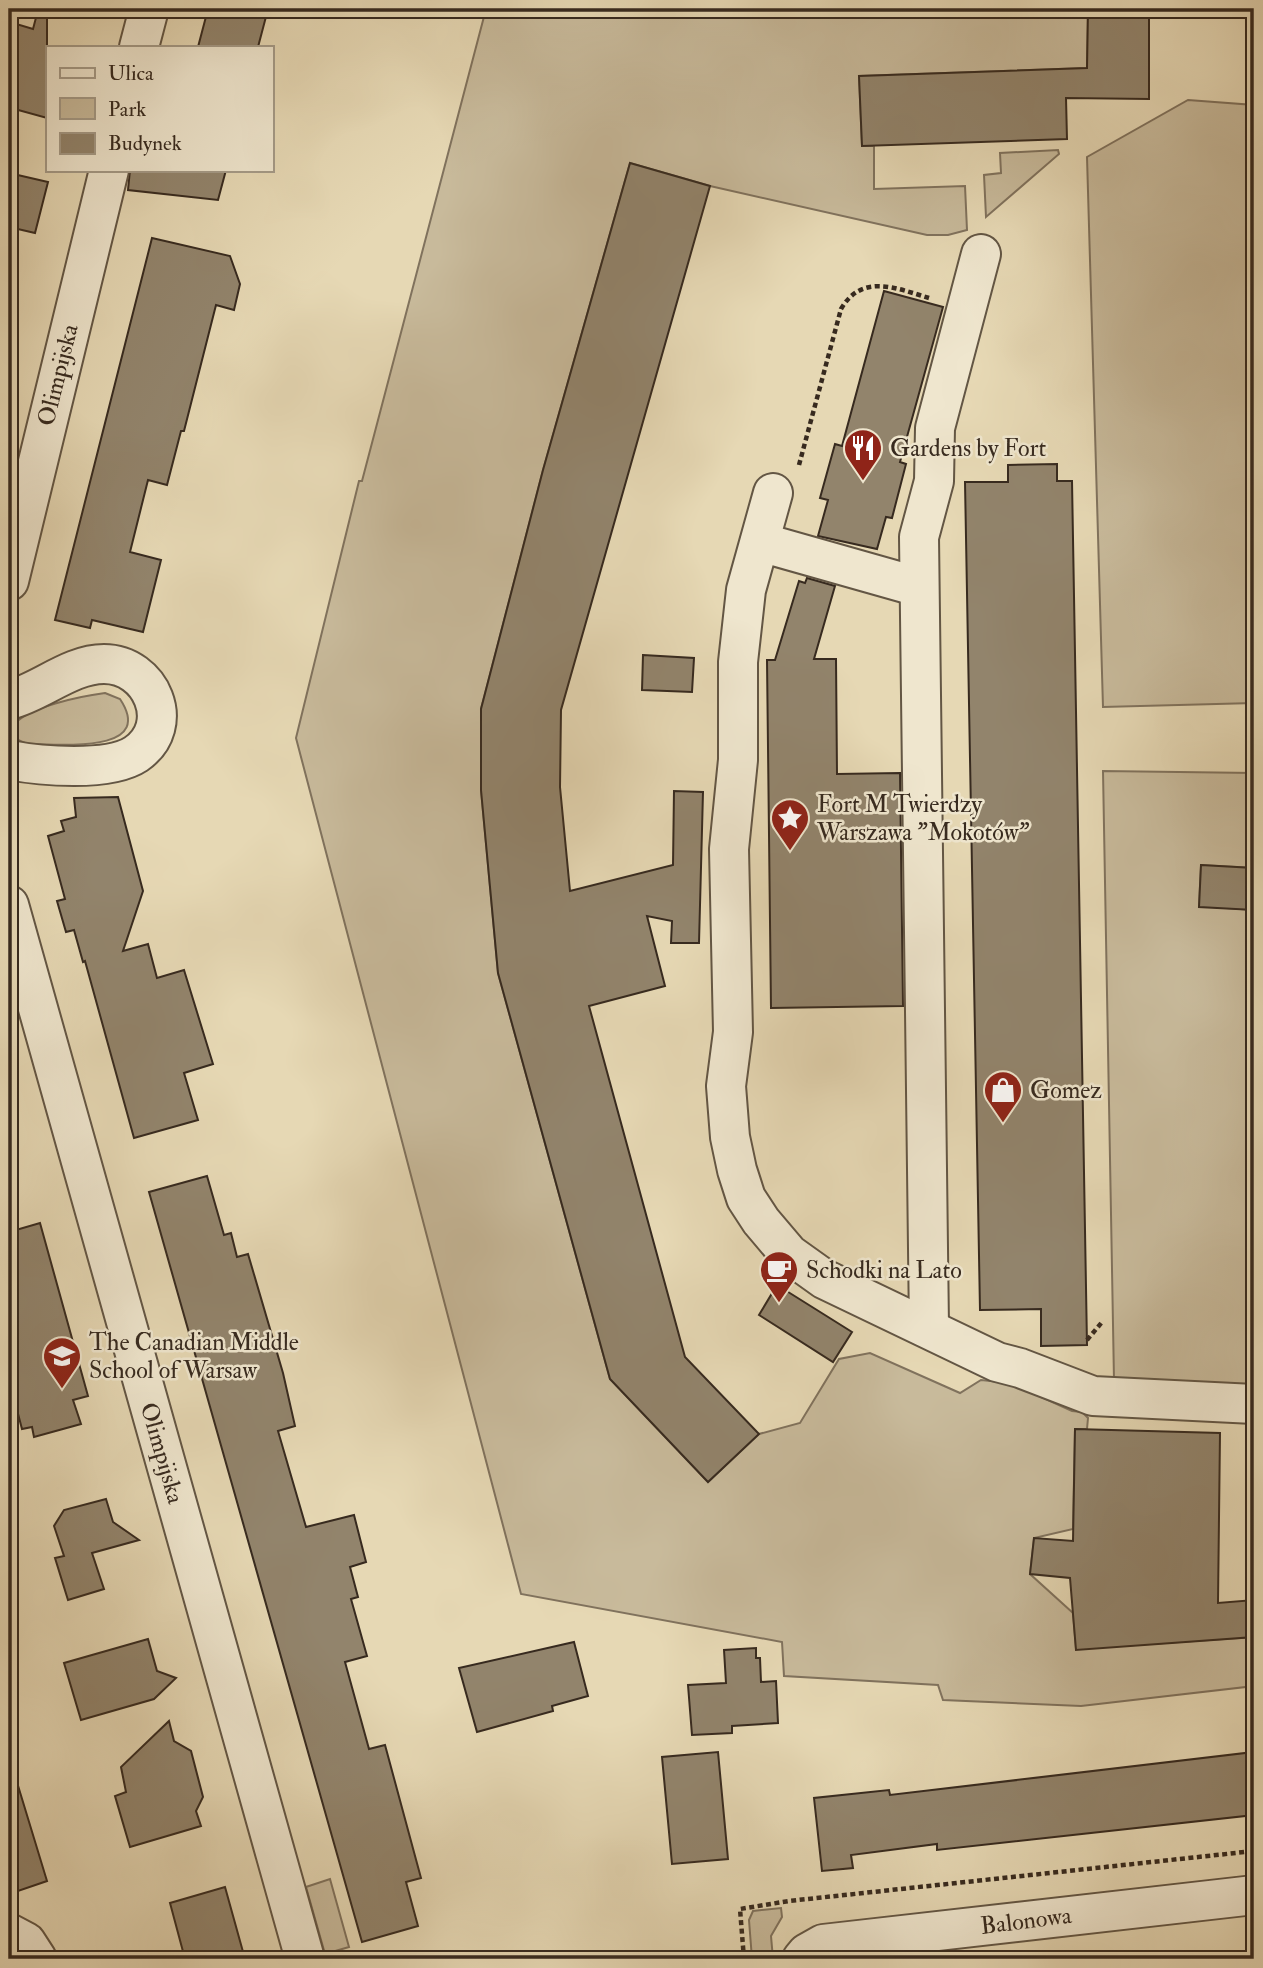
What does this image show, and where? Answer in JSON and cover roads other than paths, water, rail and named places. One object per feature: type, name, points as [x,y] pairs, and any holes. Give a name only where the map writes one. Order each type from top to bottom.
[{"type":"street","points":[[139,46],[149,9]]},
{"type":"street","name":"Olimpijska","points":[[9,581],[109,172]]},
{"type":"street","points":[[929,1327],[919,537],[934,481],[935,428],[981,254]]},
{"type":"street","points":[[785,480],[760,542],[746,590],[738,662],[738,760],[729,849],[733,1032],[726,1086],[730,1137],[746,1198],[761,1221],[789,1254],[824,1279],[929,1327],[997,1362],[1020,1368],[1083,1393],[1130,1399],[1254,1404]]},
{"type":"street","points":[[760,542],[919,587]]},
{"type":"street","points":[[9,700],[81,668],[101,664],[119,665],[135,672],[147,684],[155,699],[158,714],[156,729],[147,743],[137,753],[122,761],[105,764],[27,764],[9,760]]},
{"type":"street","name":"Olimpijska","points":[[9,905],[305,1959]]},
{"type":"street","name":"Balonowa","points":[[802,1959],[823,1944],[1254,1895]]},
{"type":"street","points":[[9,1933],[26,1942],[37,1959]]},
{"type":"place","name":"Gardens by Fort","points":[[863,482]]},
{"type":"place","name":"Fort M Twierdzy Warszawa \"Mokotów\"","points":[[790,852]]},
{"type":"place","name":"Gomez","points":[[1003,1124]]},
{"type":"place","name":"Schodki na Lato","points":[[779,1304]]},
{"type":"place","name":"The Canadian Middle School of Warsaw","points":[[62,1390]]}]
